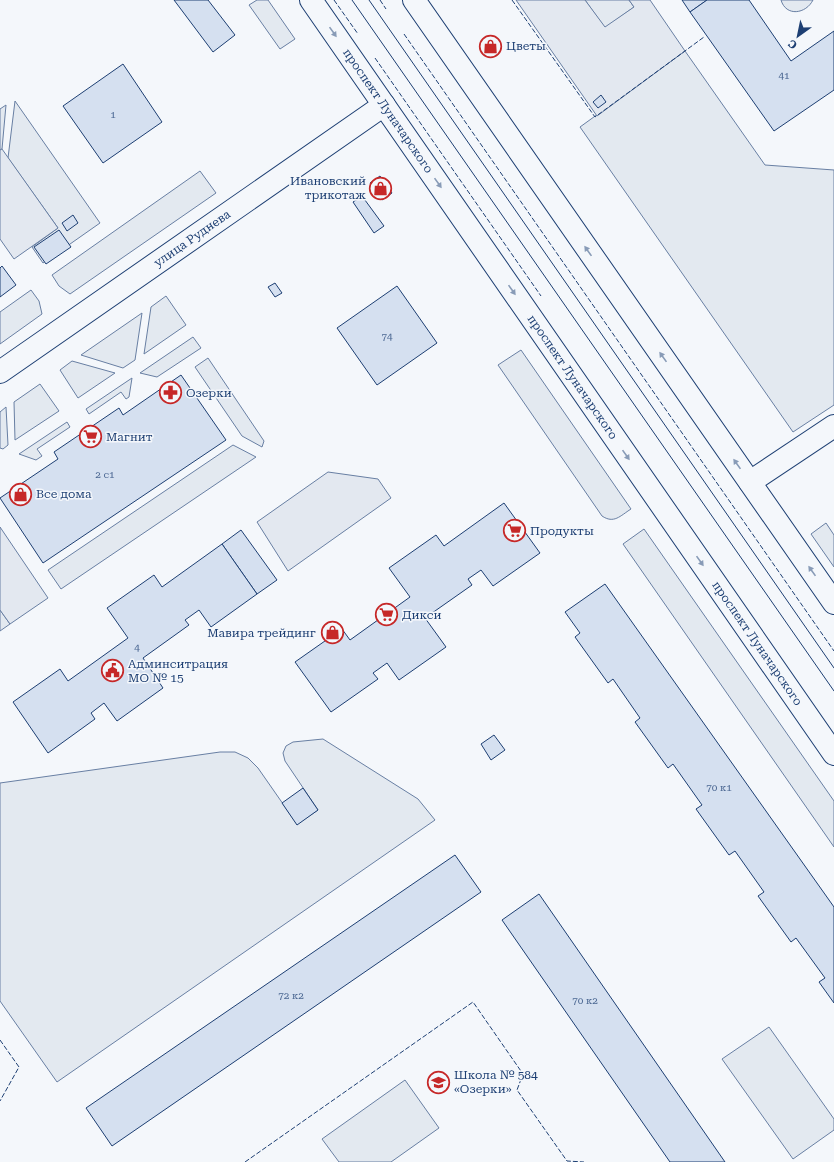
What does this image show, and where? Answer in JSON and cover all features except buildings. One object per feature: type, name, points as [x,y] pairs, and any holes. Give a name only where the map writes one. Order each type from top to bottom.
[{"type":"main road","name":"проспект Луначарского","points":[[311,0],[834,754]]},
{"type":"main road","points":[[414,0],[834,603]]},
{"type":"main road","name":"улица Руднева","points":[[0,372],[384,105]]},
{"type":"main road","points":[[750,482],[834,426]]},
{"type":"shaded area","points":[[257,0],[268,0],[295,39],[280,49],[249,5]]},
{"type":"shaded area","points":[[516,0],[585,0],[605,27],[634,7],[629,0],[650,0],[685,51],[597,116]]},
{"type":"shaded area","points":[[585,0],[629,0],[634,7],[605,28]]},
{"type":"shaded area","points":[[781,0],[813,0],[806,8],[796,12],[787,9]]},
{"type":"shaded area","points":[[685,51],[765,165],[834,170],[834,405],[793,432],[580,127]]},
{"type":"shaded area","points":[[15,101],[100,223],[43,263],[32,247],[58,228],[8,158]]},
{"type":"shaded area","points":[[6,105],[2,149],[0,150],[0,109]]},
{"type":"shaded area","points":[[2,149],[58,228],[14,259],[0,239],[0,150]]},
{"type":"shaded area","points":[[200,171],[216,193],[70,294],[59,286],[52,275]]},
{"type":"shaded area","points":[[31,290],[39,301],[42,314],[0,344],[0,312]]},
{"type":"shaded area","points":[[166,296],[186,325],[144,354],[151,307]]},
{"type":"shaded area","points":[[142,313],[135,360],[123,368],[81,355]]},
{"type":"shaded area","points":[[193,337],[201,348],[157,377],[140,373]]},
{"type":"shaded area","points":[[521,350],[631,509],[617,518],[610,519],[602,516],[498,365]]},
{"type":"shaded area","points":[[208,358],[264,441],[262,447],[242,436],[195,367]]},
{"type":"shaded area","points":[[72,361],[115,373],[78,398],[60,370]]},
{"type":"shaded area","points":[[132,378],[129,397],[126,399],[121,392],[89,414],[86,409]]},
{"type":"shaded area","points":[[40,384],[59,411],[15,440],[14,402]]},
{"type":"shaded area","points":[[6,407],[8,445],[3,449],[0,448],[0,412]]},
{"type":"shaded area","points":[[67,422],[70,427],[37,449],[42,456],[36,460],[19,454]]},
{"type":"shaded area","points":[[233,445],[256,457],[61,589],[48,570]]},
{"type":"shaded area","points":[[328,472],[378,479],[391,498],[288,571],[257,522]]},
{"type":"shaded area","points":[[826,523],[834,535],[834,567],[811,534]]},
{"type":"shaded area","points":[[0,527],[48,598],[10,624],[0,610]]},
{"type":"shaded area","points":[[644,529],[834,801],[834,847],[623,544]]},
{"type":"shaded area","points":[[0,610],[10,624],[0,631]]},
{"type":"shaded area","points":[[323,739],[418,799],[435,820],[57,1082],[0,1001],[0,783],[220,752],[235,752],[248,758],[258,768],[297,824],[318,810],[285,761],[283,753],[286,746],[293,742]]},
{"type":"shaded area","points":[[769,1027],[834,1119],[834,1130],[793,1159],[722,1059]]},
{"type":"shaded area","points":[[405,1080],[439,1128],[391,1162],[339,1162],[322,1139]]},
{"type":"tram line","points":[[352,0],[834,691]]},
{"type":"tram line","points":[[369,0],[834,668]]},
{"type":"fence","points":[[334,0],[358,34]]},
{"type":"fence","points":[[380,0],[386,9]]},
{"type":"fence","points":[[512,0],[595,117],[704,37]]},
{"type":"fence","points":[[404,34],[834,651]]},
{"type":"fence","points":[[375,58],[541,296]]},
{"type":"fence","points":[[245,1162],[473,1002],[523,1074],[517,1090],[567,1161],[584,1162]]},
{"type":"fence","points":[[0,1040],[19,1067],[0,1101]]},
{"type":"place","name":"Цветы","points":[[491,46]]},
{"type":"place","name":"Ивановский трикотаж","points":[[381,188]]},
{"type":"place","name":"Озерки","points":[[170,393]]},
{"type":"place","name":"Магнит","points":[[90,437]]},
{"type":"place","name":"Все дома","points":[[20,494]]},
{"type":"place","name":"Продукты","points":[[514,531]]},
{"type":"place","name":"Дикси","points":[[387,615]]},
{"type":"place","name":"Мавира трейдинг","points":[[332,633]]},
{"type":"place","name":"Админситрация МО № 15","points":[[113,671]]},
{"type":"place","name":"Школа № 584 «Озерки»","points":[[439,1082]]}]
